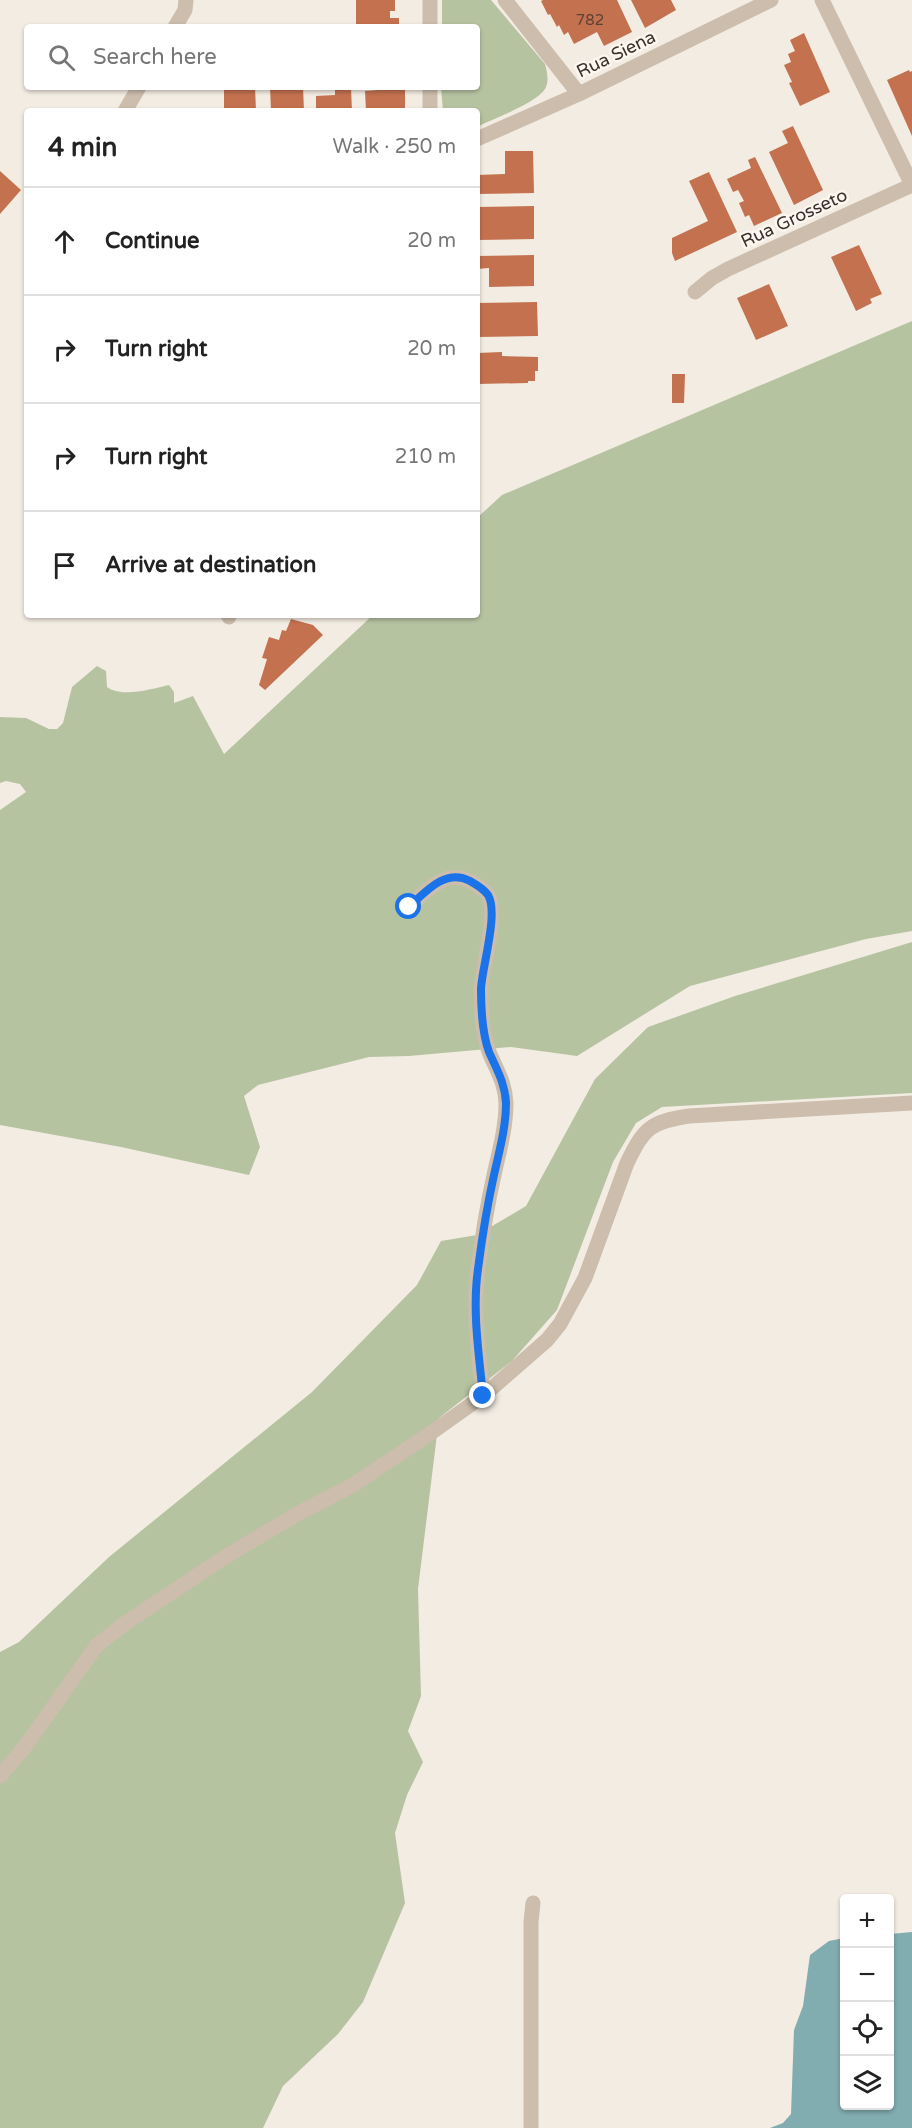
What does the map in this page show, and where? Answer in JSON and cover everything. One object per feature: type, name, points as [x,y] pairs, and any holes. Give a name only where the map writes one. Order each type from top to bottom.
[{"type":"street","points":[[177,24],[185,10],[186,0]]},
{"type":"street","points":[[430,0],[430,24]]},
{"type":"street","points":[[505,0],[579,94]]},
{"type":"street","name":"Rua Siena","points":[[480,138],[579,94],[771,0]]},
{"type":"street","points":[[822,0],[912,185]]},
{"type":"street","points":[[127,108],[137,90]]},
{"type":"street","points":[[430,90],[430,108]]},
{"type":"street","name":"Rua Grosseto","points":[[695,292],[712,278],[729,269],[912,185]]},
{"type":"street","points":[[409,907],[429,888],[450,877],[461,877],[472,882],[488,896],[490,903],[492,919],[481,989],[482,1018],[488,1050],[503,1079],[506,1104],[502,1138],[477,1270],[475,1302],[483,1396]]},
{"type":"street","points":[[0,1776],[24,1748],[97,1645],[127,1622],[225,1557],[297,1514],[353,1485],[428,1436],[483,1396],[547,1340],[560,1324],[585,1278],[627,1163],[645,1132],[663,1120],[689,1116],[912,1103]]},
{"type":"street","points":[[531,2128],[531,1922],[533,1903]]},
{"type":"green space","points":[[442,0],[491,0],[545,64],[546,87],[542,93],[525,104],[480,126],[480,108],[443,108],[441,90],[480,90],[480,24],[442,24]]},
{"type":"green space","points":[[912,321],[912,931],[866,939],[690,986],[577,1056],[511,1047],[409,1056],[369,1057],[258,1085],[244,1096],[260,1147],[249,1175],[121,1147],[0,1125],[0,810],[26,792],[20,784],[6,781],[0,783],[0,717],[26,718],[49,729],[57,729],[63,723],[72,687],[97,666],[106,671],[107,687],[113,690],[137,692],[169,685],[174,692],[174,703],[193,696],[224,754],[370,618],[480,618],[480,515],[502,495]]},
{"type":"green space","points":[[912,942],[912,1093],[662,1107],[636,1123],[613,1162],[557,1310],[512,1361],[439,1418],[418,1589],[421,1696],[408,1731],[423,1762],[407,1795],[395,1833],[405,1903],[363,2002],[338,2034],[283,2086],[263,2128],[0,2128],[0,1652],[19,1642],[109,1557],[312,1392],[417,1285],[441,1241],[477,1235],[526,1206],[595,1079],[648,1027],[735,996]]},
{"type":"water","points":[[912,1932],[912,2128],[770,2128],[783,2123],[791,2114],[794,2030],[803,2006],[810,1955],[829,1941],[840,1939],[840,2110],[894,2110],[894,1934]]},
{"type":"building","points":[[356,0],[395,0],[395,11],[390,11],[390,18],[399,18],[399,24],[356,24]]},
{"type":"building","points":[[617,0],[632,32],[604,46],[597,32],[574,44],[568,32],[564,35],[559,25],[557,27],[550,14],[548,15],[541,1]]},
{"type":"building","points":[[631,0],[671,0],[676,10],[645,28]]},
{"type":"building","points":[[804,33],[830,92],[800,106],[789,83],[792,82],[784,65],[791,62],[788,54],[795,51],[790,40]]},
{"type":"building","points":[[909,70],[912,71],[912,136],[887,80]]},
{"type":"building","points":[[224,90],[255,90],[256,108],[224,108]]},
{"type":"building","points":[[270,90],[303,90],[304,108],[271,108]]},
{"type":"building","points":[[335,90],[351,90],[352,108],[316,108],[316,96],[335,95]]},
{"type":"building","points":[[405,90],[405,108],[366,108],[365,91]]},
{"type":"building","points":[[793,126],[823,190],[794,205],[769,152],[788,143],[782,131]]},
{"type":"building","points":[[505,151],[533,151],[534,193],[480,194],[480,175],[505,174]]},
{"type":"building","points":[[755,157],[782,213],[754,226],[749,215],[745,217],[739,203],[744,201],[738,190],[733,192],[727,179],[751,168],[748,160]]},
{"type":"building","points":[[0,171],[21,190],[0,214]]},
{"type":"building","points":[[709,172],[737,232],[675,261],[672,253],[672,238],[708,221],[689,181]]},
{"type":"building","points":[[534,206],[534,239],[480,240],[480,207]]},
{"type":"building","points":[[859,245],[882,294],[870,299],[872,303],[856,311],[831,257]]},
{"type":"building","points":[[534,255],[534,286],[489,287],[489,268],[480,269],[480,256]]},
{"type":"building","points":[[769,284],[788,326],[756,340],[737,298]]},
{"type":"building","points":[[537,302],[538,336],[480,337],[480,303]]},
{"type":"building","points":[[502,352],[502,356],[538,357],[535,381],[480,384],[480,353]]},
{"type":"building","points":[[672,374],[685,374],[684,403],[672,403]]},
{"type":"building","points":[[291,619],[313,625],[323,635],[265,690],[259,685],[267,659],[262,658],[269,637],[279,640],[282,630],[286,631]]},
{"type":"route","points":[[409,907],[429,888],[450,877],[461,877],[472,882],[488,896],[490,903],[492,919],[481,989],[482,1018],[488,1050],[503,1079],[506,1104],[502,1138],[477,1270],[475,1302],[483,1396]]}]
